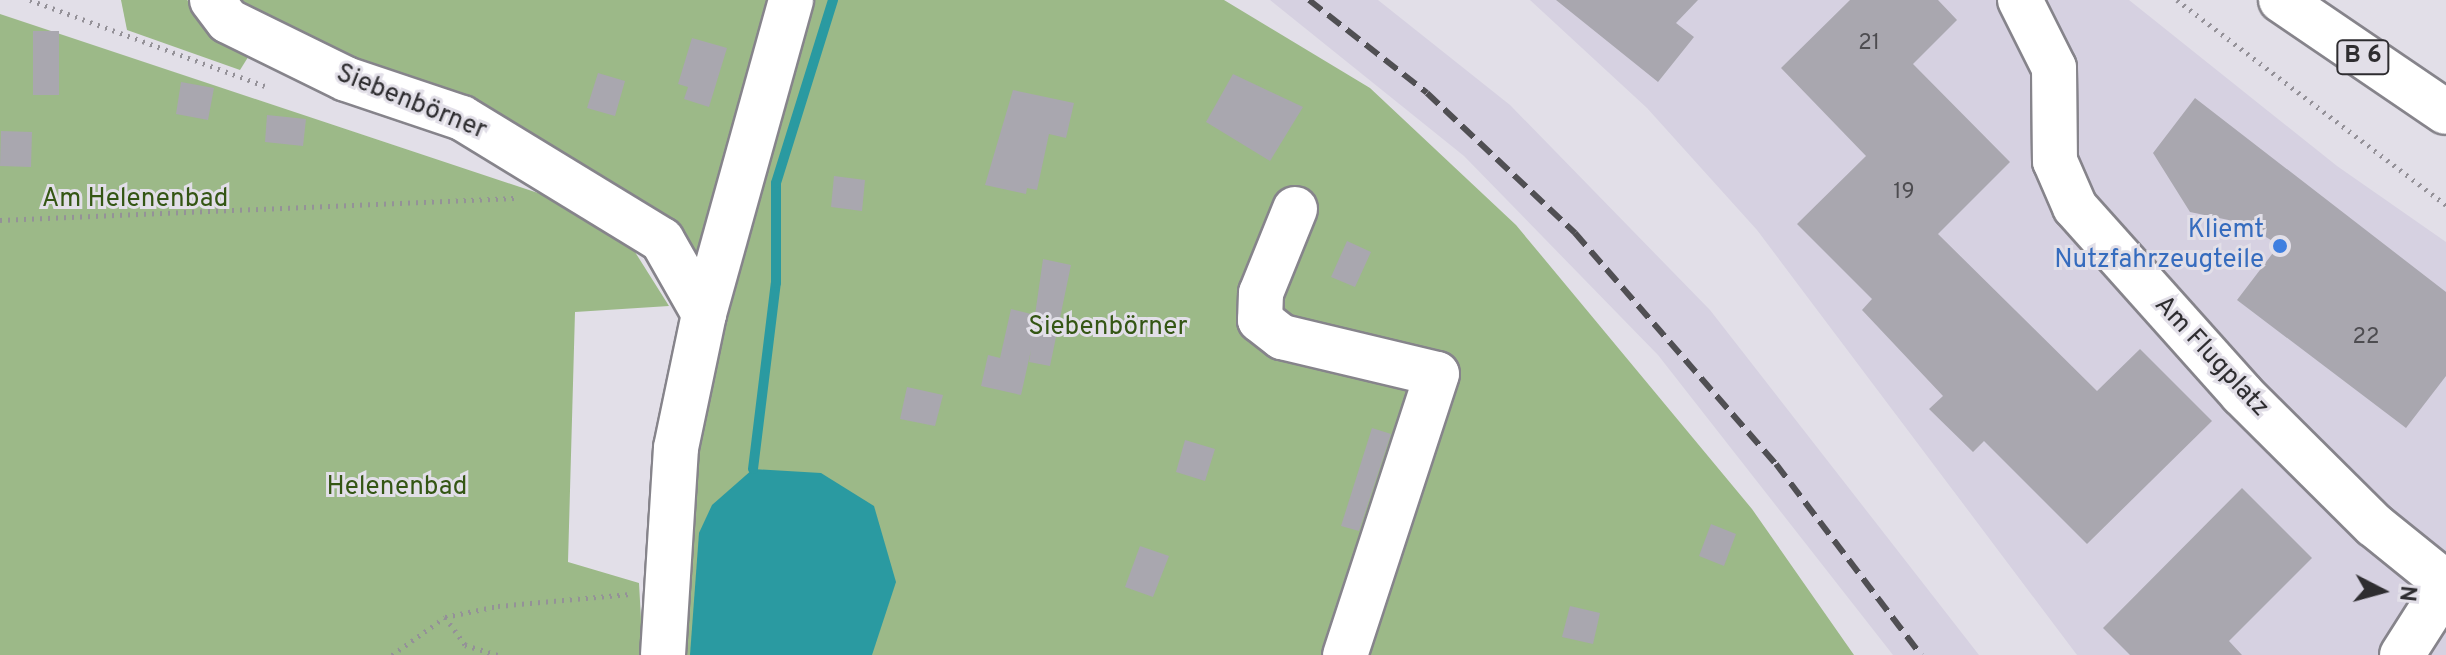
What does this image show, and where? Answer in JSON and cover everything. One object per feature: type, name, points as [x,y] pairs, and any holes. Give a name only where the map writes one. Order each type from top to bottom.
[{"type":"street","name":"Siebenbörner","points":[[212,0],[228,21],[346,79],[462,118],[592,193],[662,240],[704,314]]},
{"type":"street","points":[[663,655],[664,591],[676,448],[704,314],[791,0]]},
{"type":"street","name":"Am Flugplatz","points":[[2020,0],[2054,68],[2055,161],[2075,207],[2242,394],[2374,525],[2446,584],[2402,655]]},
{"type":"street","name":"B 6","points":[[2281,0],[2446,112]]},
{"type":"street","points":[[1295,209],[1261,293],[1260,320],[1282,337],[1437,374],[1345,655]]},
{"type":"path","points":[[2177,0],[2446,205]]},
{"type":"path","points":[[0,220],[532,197]]},
{"type":"path","points":[[392,655],[445,617],[498,606],[664,591]]},
{"type":"path","points":[[445,617],[465,645],[498,655]]},
{"type":"shaded area","points":[[1270,0],[1378,0],[1510,105],[1710,310],[1979,655],[1893,655],[1658,355],[1464,156]]},
{"type":"shaded area","points":[[1530,0],[2129,0],[2337,166],[2446,242],[2446,655],[2077,655],[1757,230],[1647,108]]},
{"type":"green space","points":[[121,0],[187,0],[250,54],[240,70],[127,30]]},
{"type":"green space","name":"Siebenbörner","points":[[212,0],[1224,0],[1370,88],[1516,225],[1752,509],[1854,655],[678,655],[677,578],[713,311],[662,225]]},
{"type":"green space","points":[[0,14],[583,208],[635,252],[669,306],[575,312],[568,562],[639,583],[643,655],[0,655]]},
{"type":"water","points":[[753,469],[821,473],[874,506],[896,582],[872,655],[690,655],[699,533],[712,505]]},
{"type":"building","points":[[1556,0],[1698,0],[1676,23],[1694,37],[1658,82]]},
{"type":"building","points":[[1850,0],[1938,0],[1957,20],[1913,64],[2010,162],[1938,234],[2097,391],[2140,349],[2212,421],[2087,544],[1984,441],[1973,452],[1929,409],[1943,396],[1862,310],[1872,299],[1797,224],[1866,156],[1781,68]]},
{"type":"building","points":[[33,31],[59,31],[59,95],[33,95]]},
{"type":"building","points":[[692,38],[727,48],[709,107],[684,99],[688,87],[678,84]]},
{"type":"building","points":[[598,73],[625,81],[615,116],[587,108]]},
{"type":"building","points":[[1233,74],[1303,107],[1270,161],[1206,122]]},
{"type":"building","points":[[181,82],[214,88],[208,120],[176,114]]},
{"type":"building","points":[[1013,90],[1074,103],[1066,138],[1049,134],[1037,190],[1027,188],[1026,194],[985,185]]},
{"type":"building","points":[[2195,98],[2446,292],[2446,376],[2406,428],[2237,300],[2279,245],[2243,223],[2190,212],[2153,153]]},
{"type":"building","points":[[267,115],[306,119],[303,146],[265,142]]},
{"type":"building","points":[[1,131],[32,132],[31,167],[0,166]]},
{"type":"building","points":[[834,176],[865,180],[862,211],[831,207]]},
{"type":"building","points":[[1347,241],[1371,252],[1355,287],[1331,277]]},
{"type":"building","points":[[1043,259],[1071,265],[1050,366],[1029,362],[1031,350],[1021,395],[981,386],[988,355],[1000,358],[1011,309],[1035,315]]},
{"type":"building","points":[[907,387],[943,395],[935,426],[900,419]]},
{"type":"building","points":[[1372,428],[1391,434],[1359,531],[1341,526]]},
{"type":"building","points":[[1185,440],[1215,449],[1205,481],[1176,472]]},
{"type":"building","points":[[2242,488],[2312,558],[2229,641],[2242,655],[2130,655],[2103,628]]},
{"type":"building","points":[[1711,524],[1736,534],[1724,566],[1699,556]]},
{"type":"building","points":[[1140,546],[1169,556],[1153,597],[1125,587]]},
{"type":"building","points":[[1570,606],[1600,613],[1593,644],[1562,637]]},
{"type":"waterway","name":"Siebenbörner","points":[[753,469],[776,283],[776,183],[833,0]]},
{"type":"railway","points":[[1309,0],[1427,93],[1575,233],[1776,464],[1921,655]]},
{"type":"place","name":"Kliemt Nutzfahrzeugteile","points":[[2280,246]]},
{"type":"park label","name":"Am Helenenbad","points":[[135,200]]},
{"type":"park label","name":"Helenenbad","points":[[397,488]]}]
